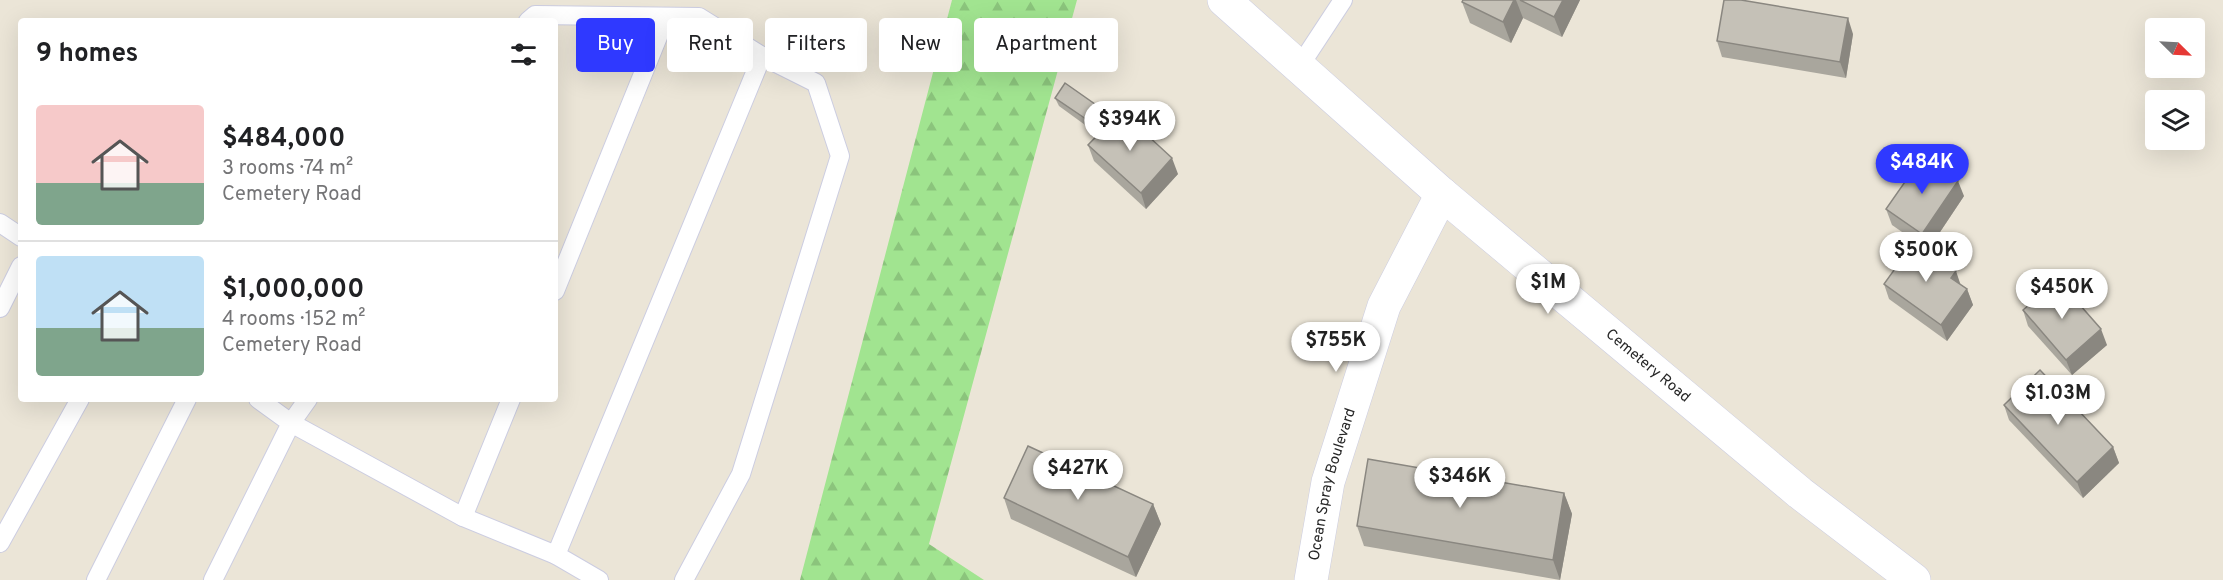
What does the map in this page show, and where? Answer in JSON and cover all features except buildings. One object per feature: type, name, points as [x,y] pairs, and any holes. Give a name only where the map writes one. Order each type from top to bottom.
[{"type":"street","name":"Cemetery Road","points":[[1224,0],[1442,194],[1800,493],[1914,580]]},
{"type":"street","name":"Ocean Spray Boulevard","points":[[1311,580],[1329,482],[1384,306],[1442,194]]},
{"type":"lane","points":[[1299,67],[1343,0]]},
{"type":"lane","points":[[532,18],[535,15],[699,17],[762,56],[816,83],[840,156],[741,474],[684,580]]},
{"type":"lane","points":[[558,284],[666,17]]},
{"type":"lane","points":[[556,555],[762,56]]},
{"type":"lane","points":[[0,223],[18,235]]},
{"type":"lane","points":[[0,308],[18,272]]},
{"type":"lane","points":[[0,543],[78,402]]},
{"type":"lane","points":[[96,580],[185,402]]},
{"type":"lane","points":[[262,402],[291,423],[463,517],[556,555],[599,580]]},
{"type":"lane","points":[[213,580],[291,423],[306,402]]},
{"type":"lane","points":[[463,517],[510,402]]},
{"type":"green space","points":[[952,0],[1077,0],[1072,18],[974,18],[974,72],[1057,72],[929,544],[984,580],[800,580],[933,72],[962,72],[962,18],[947,18]]}]
